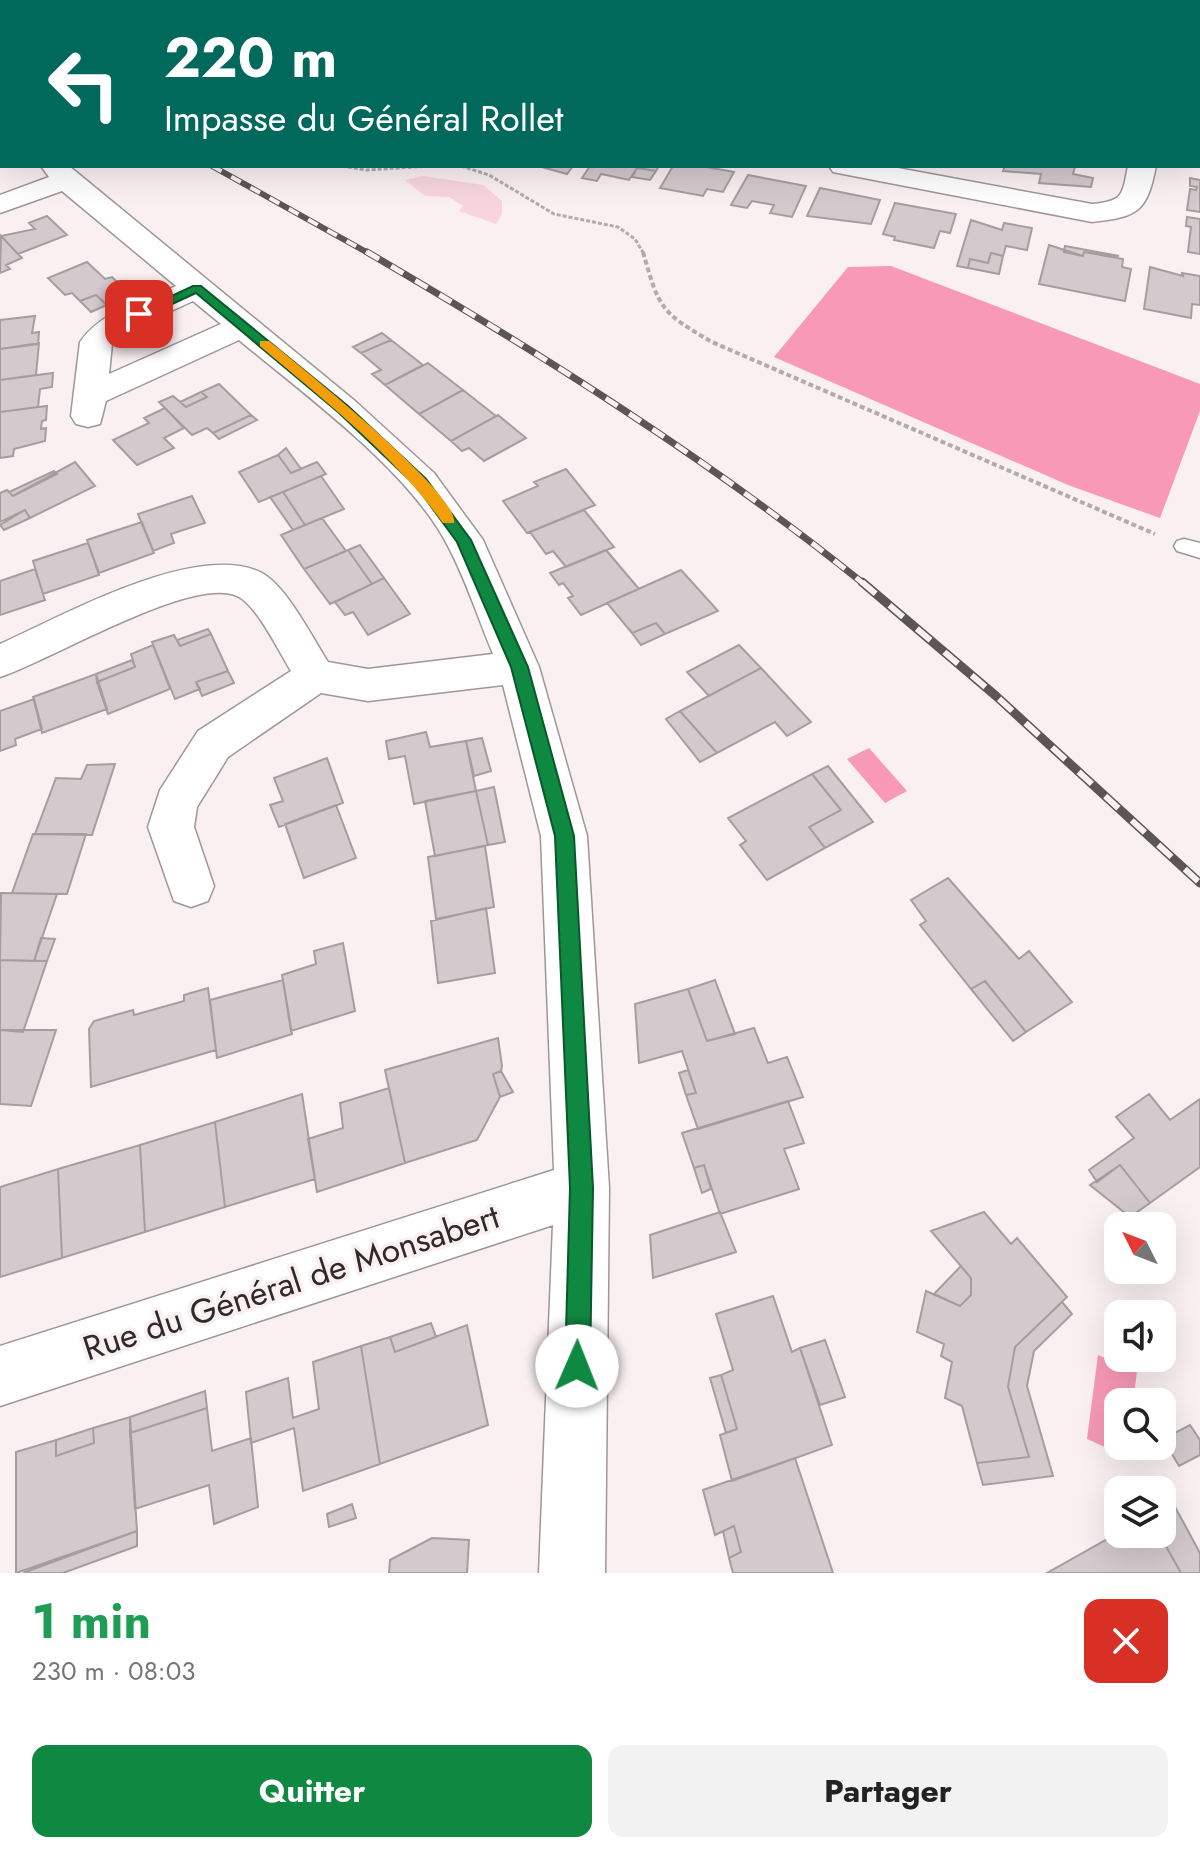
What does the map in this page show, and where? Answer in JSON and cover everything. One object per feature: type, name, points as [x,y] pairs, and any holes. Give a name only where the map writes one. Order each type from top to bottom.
[{"type":"street","points":[[878,169],[1092,213],[1120,210],[1136,197],[1142,168]]},
{"type":"street","points":[[0,205],[60,173],[343,409],[421,482],[464,540],[519,667],[564,836],[582,1188],[572,1573]]},
{"type":"street","points":[[197,288],[110,327],[96,342],[90,406],[243,326]]},
{"type":"street","points":[[0,661],[175,584],[216,578],[250,584],[275,611],[315,676]]},
{"type":"street","points":[[191,886],[171,827],[176,803],[213,744],[315,676],[368,685],[519,667]]},
{"type":"street","name":"Rue du Général de Monsabert","points":[[0,1376],[582,1188]]},
{"type":"path","points":[[354,168],[399,168]]},
{"type":"path","points":[[475,168],[511,185],[533,203],[557,215],[598,222],[632,235],[646,251],[649,281],[661,305],[681,324],[712,342],[1192,548]]},
{"type":"shaded area","points":[[423,176],[483,185],[502,201],[502,214],[496,224],[459,211],[463,206],[449,197],[425,196],[405,180]]},
{"type":"shaded area","points":[[891,266],[1200,384],[1200,411],[1160,518],[1068,485],[774,357],[848,267]]},
{"type":"shaded area","points":[[869,748],[907,791],[885,803],[847,759]]},
{"type":"shaded area","points":[[1098,1355],[1104,1358],[1104,1372],[1137,1372],[1135,1388],[1104,1388],[1104,1447],[1087,1439]]},
{"type":"building","points":[[545,168],[572,168],[567,174]]},
{"type":"building","points":[[589,168],[637,168],[629,180],[601,174],[597,181],[582,178]]},
{"type":"building","points":[[637,168],[656,171],[650,180],[632,177]]},
{"type":"building","points":[[672,168],[712,168],[734,172],[723,192],[707,189],[703,196],[660,188]]},
{"type":"building","points":[[1004,168],[1075,168],[1073,174],[1093,178],[1091,187],[1039,183],[1041,174],[1003,171]]},
{"type":"building","points":[[748,175],[806,186],[792,217],[770,213],[774,205],[752,201],[747,208],[731,205]]},
{"type":"building","points":[[1190,178],[1200,180],[1200,212],[1187,210],[1190,189],[1196,190],[1197,187],[1190,186]]},
{"type":"building","points":[[820,188],[880,200],[871,224],[807,216]]},
{"type":"building","points":[[895,203],[956,214],[950,233],[940,231],[934,248],[894,240],[895,237],[883,234]]},
{"type":"building","points":[[47,216],[67,235],[18,254],[1,236],[35,229],[29,223]]},
{"type":"building","points":[[1187,217],[1200,219],[1200,254],[1188,252],[1191,227],[1186,226]]},
{"type":"building","points":[[971,220],[1002,230],[1004,223],[1032,228],[1027,250],[1006,246],[1003,256],[991,253],[988,263],[970,259],[968,268],[957,266]]},
{"type":"building","points":[[1,236],[22,258],[6,265],[10,269],[0,273]]},
{"type":"building","points":[[1049,245],[1083,256],[1084,252],[1123,259],[1122,267],[1131,269],[1125,301],[1039,284]]},
{"type":"building","points":[[1065,246],[1119,256],[1084,252],[1083,256],[1064,252]]},
{"type":"building","points":[[991,253],[1003,256],[999,274],[968,268],[970,259],[988,263]]},
{"type":"building","points":[[87,262],[105,279],[112,277],[131,295],[107,305],[96,295],[80,301],[72,293],[65,295],[48,278]]},
{"type":"building","points":[[1150,267],[1183,276],[1182,273],[1200,276],[1200,305],[1192,304],[1191,318],[1144,309]]},
{"type":"building","points":[[96,295],[107,305],[91,312],[80,301]]},
{"type":"building","points":[[35,316],[32,333],[39,332],[38,344],[0,349],[0,320]]},
{"type":"building","points":[[382,333],[391,340],[361,353],[353,347]]},
{"type":"building","points":[[391,340],[423,365],[385,385],[372,374],[381,370],[361,353]]},
{"type":"building","points":[[39,343],[36,375],[0,380],[0,349]]},
{"type":"building","points":[[428,363],[463,390],[419,414],[385,385]]},
{"type":"building","points":[[53,373],[52,387],[40,389],[38,407],[0,412],[0,380]]},
{"type":"building","points":[[219,384],[251,415],[213,433],[207,428],[192,435],[159,402],[173,396],[186,407],[207,397],[201,392]]},
{"type":"building","points":[[463,390],[496,416],[451,441],[419,414]]},
{"type":"building","points":[[201,392],[207,397],[186,407],[180,402]]},
{"type":"building","points":[[47,406],[46,420],[42,421],[41,429],[46,428],[45,441],[14,449],[13,456],[0,458],[0,412]]},
{"type":"building","points":[[165,408],[184,428],[164,438],[174,448],[137,465],[113,440],[149,423],[144,418]]},
{"type":"building","points":[[251,415],[257,420],[219,439],[213,433]]},
{"type":"building","points":[[498,415],[526,438],[484,461],[469,448],[462,451],[451,441]]},
{"type":"building","points":[[286,448],[301,469],[291,473],[278,455]]},
{"type":"building","points":[[278,455],[291,473],[317,462],[326,474],[259,502],[239,472]]},
{"type":"building","points":[[75,462],[95,486],[30,518],[25,510],[0,522],[0,493],[7,490],[13,496]]},
{"type":"building","points":[[566,469],[595,505],[527,533],[503,501],[538,486],[534,482]]},
{"type":"building","points":[[54,471],[57,474],[13,496],[9,492]]},
{"type":"building","points":[[321,476],[344,509],[305,525],[283,492]]},
{"type":"building","points":[[283,492],[305,525],[293,530],[270,497]]},
{"type":"building","points":[[192,496],[205,523],[171,534],[174,543],[153,551],[138,514]]},
{"type":"building","points":[[25,510],[30,518],[4,530],[0,525]]},
{"type":"building","points":[[584,510],[614,547],[566,567],[553,551],[546,554],[530,532]]},
{"type":"building","points":[[322,518],[346,551],[304,569],[281,535]]},
{"type":"building","points":[[142,522],[154,553],[99,573],[87,540]]},
{"type":"building","points":[[88,543],[99,575],[43,594],[33,561]]},
{"type":"building","points":[[360,545],[384,578],[372,584],[348,550]]},
{"type":"building","points":[[348,550],[372,584],[330,604],[304,569]]},
{"type":"building","points":[[606,550],[639,589],[581,615],[568,598],[573,596],[550,573]]},
{"type":"building","points":[[35,569],[45,600],[0,615],[0,581]]},
{"type":"building","points":[[681,570],[718,611],[665,634],[656,623],[632,633],[607,603]]},
{"type":"building","points":[[384,578],[410,614],[368,635],[353,612],[345,615],[335,602]]},
{"type":"building","points":[[656,623],[665,634],[641,645],[632,633]]},
{"type":"building","points":[[208,629],[211,634],[180,646],[177,640]]},
{"type":"building","points":[[211,634],[228,671],[196,682],[200,689],[175,699],[152,642],[174,635],[180,646]]},
{"type":"building","points":[[153,645],[170,689],[108,714],[97,682],[135,667],[131,654]]},
{"type":"building","points":[[739,645],[761,668],[709,696],[687,672]]},
{"type":"building","points":[[132,660],[135,667],[97,682],[96,674]]},
{"type":"building","points":[[761,668],[811,722],[787,736],[775,722],[717,753],[680,711]]},
{"type":"building","points":[[228,671],[234,683],[202,696],[196,682]]},
{"type":"building","points":[[96,674],[107,709],[42,733],[33,697]]},
{"type":"building","points":[[34,699],[42,729],[15,739],[16,745],[0,751],[0,711]]},
{"type":"building","points":[[680,711],[717,753],[700,762],[666,719]]},
{"type":"building","points":[[426,732],[430,747],[466,741],[476,791],[414,804],[405,756],[389,759],[386,741]]},
{"type":"building","points":[[482,738],[491,771],[474,776],[466,741]]},
{"type":"building","points":[[327,758],[343,803],[279,827],[270,805],[283,801],[274,778]]},
{"type":"building","points":[[115,764],[92,835],[35,834],[56,778],[81,779],[87,765]]},
{"type":"building","points":[[828,766],[873,822],[825,848],[809,827],[841,810],[812,774]]},
{"type":"building","points":[[812,774],[841,810],[809,827],[825,848],[767,880],[740,845],[746,841],[728,818]]},
{"type":"building","points":[[494,787],[505,842],[488,845],[476,791]]},
{"type":"building","points":[[476,791],[488,845],[435,856],[425,801]]},
{"type":"building","points":[[336,805],[356,858],[304,878],[285,824]]},
{"type":"building","points":[[33,834],[86,834],[67,894],[12,893]]},
{"type":"building","points":[[485,846],[494,907],[436,919],[428,857]]},
{"type":"building","points":[[948,878],[1019,959],[1029,951],[1072,1002],[1026,1032],[985,981],[971,989],[920,925],[926,921],[911,900]]},
{"type":"building","points":[[1,893],[57,894],[34,961],[0,960]]},
{"type":"building","points":[[486,908],[495,973],[438,983],[431,921]]},
{"type":"building","points":[[41,938],[55,939],[47,961],[34,961]]},
{"type":"building","points":[[343,943],[355,1011],[291,1031],[282,975],[316,964],[314,951]]},
{"type":"building","points":[[0,960],[47,961],[23,1032],[0,1030]]},
{"type":"building","points":[[283,980],[292,1034],[217,1058],[210,1000]]},
{"type":"building","points":[[715,980],[735,1034],[707,1041],[688,989]]},
{"type":"building","points":[[985,981],[1026,1032],[1013,1041],[971,989]]},
{"type":"building","points":[[208,988],[216,1050],[91,1087],[89,1029],[94,1021],[133,1010],[134,1015],[184,1001],[184,995]]},
{"type":"building","points":[[688,989],[707,1041],[754,1028],[768,1063],[787,1057],[803,1097],[698,1129],[686,1095],[696,1093],[682,1051],[639,1063],[635,1004]]},
{"type":"building","points":[[0,1030],[56,1030],[31,1106],[0,1104]]},
{"type":"building","points":[[498,1038],[502,1066],[501,1071],[493,1074],[500,1097],[477,1140],[405,1163],[385,1070]]},
{"type":"building","points":[[688,1070],[696,1093],[686,1095],[679,1073]]},
{"type":"building","points":[[501,1071],[513,1092],[500,1097],[493,1074]]},
{"type":"building","points":[[389,1088],[405,1163],[317,1192],[308,1139],[343,1128],[340,1103]]},
{"type":"building","points":[[302,1094],[315,1179],[225,1207],[215,1122]]},
{"type":"building","points":[[1149,1094],[1170,1120],[1200,1099],[1200,1167],[1150,1203],[1120,1165],[1097,1182],[1089,1170],[1134,1138],[1116,1117]]},
{"type":"building","points":[[788,1101],[804,1143],[784,1149],[799,1189],[720,1214],[704,1165],[694,1168],[682,1133]]},
{"type":"building","points":[[215,1122],[225,1207],[145,1232],[140,1145]]},
{"type":"building","points":[[140,1145],[145,1232],[62,1258],[58,1169]]},
{"type":"building","points":[[704,1165],[711,1189],[702,1193],[694,1168]]},
{"type":"building","points":[[1120,1165],[1150,1203],[1137,1212],[1124,1212],[1090,1185]]},
{"type":"building","points":[[58,1169],[62,1258],[0,1277],[0,1187]]},
{"type":"building","points":[[720,1212],[736,1252],[653,1278],[650,1235]]},
{"type":"building","points":[[984,1212],[1011,1244],[1017,1238],[1067,1297],[1015,1347],[1008,1387],[1029,1457],[977,1463],[962,1406],[945,1398],[952,1362],[941,1356],[944,1344],[917,1332],[926,1291],[960,1306],[971,1295],[971,1278],[931,1231]]},
{"type":"building","points":[[961,1266],[971,1278],[971,1295],[960,1306],[934,1294]]},
{"type":"building","points":[[773,1296],[792,1352],[800,1348],[832,1445],[732,1481],[720,1435],[737,1429],[721,1375],[733,1370],[716,1314]]},
{"type":"building","points":[[1062,1302],[1072,1314],[1034,1351],[1027,1386],[1053,1476],[983,1485],[977,1463],[1029,1457],[1008,1387],[1015,1347]]},
{"type":"building","points":[[431,1323],[436,1337],[395,1352],[390,1337]]},
{"type":"building","points":[[467,1325],[488,1425],[380,1464],[361,1346],[390,1337],[395,1352]]},
{"type":"building","points":[[825,1340],[845,1397],[820,1405],[800,1348]]},
{"type":"building","points":[[361,1346],[380,1464],[303,1491],[294,1428],[251,1443],[246,1392],[288,1378],[293,1418],[319,1409],[313,1362]]},
{"type":"building","points":[[721,1375],[737,1429],[726,1433],[710,1378]]},
{"type":"building","points":[[205,1391],[207,1408],[130,1433],[130,1417]]},
{"type":"building","points":[[207,1408],[212,1451],[251,1438],[258,1507],[214,1524],[209,1485],[135,1509],[130,1433]]},
{"type":"building","points":[[130,1417],[137,1531],[16,1573],[16,1452],[56,1440],[56,1456],[94,1443],[93,1428]]},
{"type":"building","points":[[1190,1425],[1200,1440],[1200,1455],[1179,1466],[1175,1460],[1176,1432]]},
{"type":"building","points":[[93,1428],[94,1443],[56,1456],[56,1440]]},
{"type":"building","points":[[795,1458],[833,1573],[733,1573],[729,1558],[741,1552],[734,1526],[715,1535],[703,1490]]},
{"type":"building","points":[[352,1504],[356,1518],[329,1527],[327,1514]]},
{"type":"building","points":[[1176,1509],[1200,1553],[1200,1573],[1181,1573],[1167,1548],[1176,1548]]},
{"type":"building","points":[[734,1526],[741,1552],[729,1558],[723,1531]]},
{"type":"building","points":[[137,1531],[137,1546],[63,1573],[23,1573]]},
{"type":"building","points":[[432,1538],[469,1540],[467,1573],[389,1573],[390,1560]]},
{"type":"building","points":[[1104,1541],[1104,1548],[1167,1548],[1181,1573],[1047,1573]]},
{"type":"railway","points":[[216,168],[370,254]]},
{"type":"railway","points":[[367,252],[622,409],[745,494],[864,584]]},
{"type":"railway","points":[[862,582],[996,696],[1200,883]]},
{"type":"slow traffic","points":[[264,343],[343,409],[421,482],[448,519]]},
{"type":"route","points":[[139,314],[197,288],[343,409],[421,482],[464,540],[519,667],[564,836],[582,1188],[577,1366]]}]
